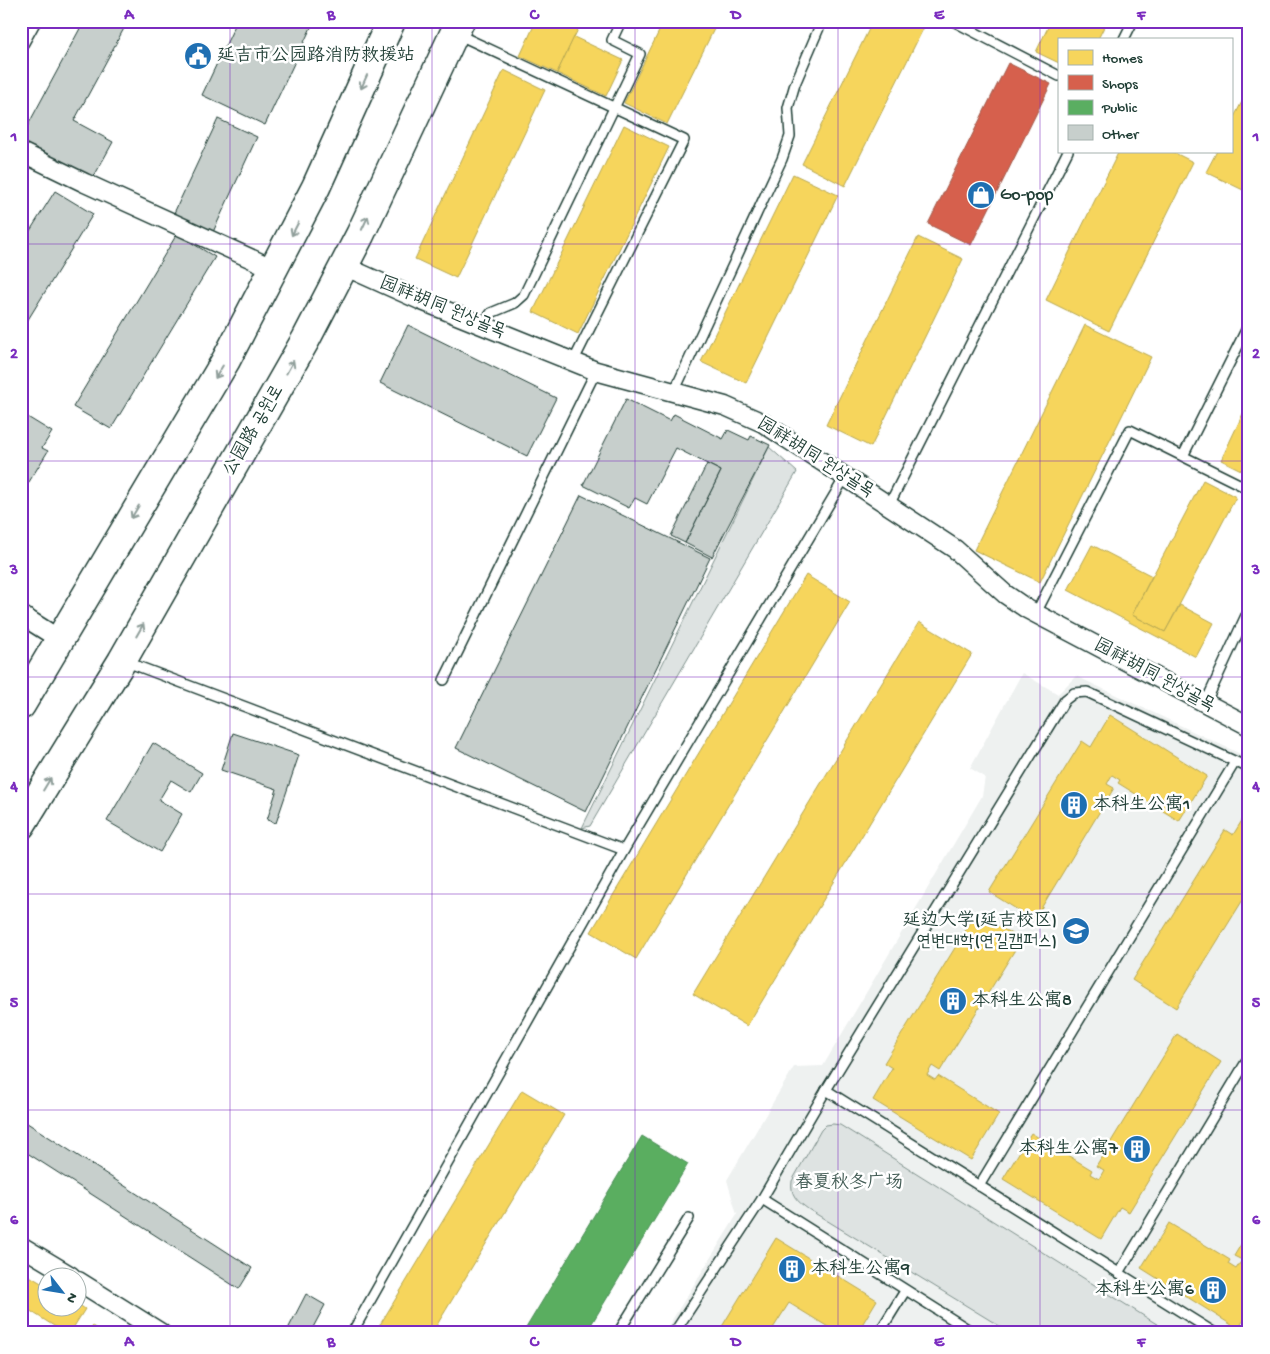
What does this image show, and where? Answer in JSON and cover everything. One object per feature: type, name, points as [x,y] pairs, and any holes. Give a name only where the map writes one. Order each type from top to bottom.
[{"type":"main road","points":[[21,705],[226,360],[316,187],[391,21]]},
{"type":"main road","name":"公园路 공원로","points":[[21,825],[122,661],[275,395],[344,266],[457,27]]},
{"type":"street","points":[[21,152],[274,270]]},
{"type":"street","name":"园祥胡同 원상골목","points":[[344,266],[422,302],[596,372],[725,406],[763,423],[955,549],[1005,594],[1036,613],[1249,726]]},
{"type":"street","points":[[21,615],[60,639]]},
{"type":"street","points":[[21,1246],[54,1266]]},
{"type":"street","points":[[88,1287],[161,1333]]},
{"type":"lane","points":[[21,48],[36,21]]},
{"type":"lane","points":[[482,325],[491,313],[515,303],[524,295],[640,54],[612,40],[621,21]]},
{"type":"lane","points":[[674,392],[782,159],[790,136],[788,108],[795,84],[822,21]]},
{"type":"lane","points":[[953,21],[1058,75]]},
{"type":"lane","points":[[1124,38],[1133,21]]},
{"type":"lane","points":[[457,27],[614,107],[684,140],[573,362]]},
{"type":"lane","points":[[889,505],[1067,152]]},
{"type":"lane","points":[[1183,456],[1249,324]]},
{"type":"lane","points":[[444,680],[596,372]]},
{"type":"lane","points":[[1036,613],[1130,430],[1249,489]]},
{"type":"lane","points":[[352,1333],[624,850],[845,477]]},
{"type":"lane","points":[[1205,704],[1249,609]]},
{"type":"lane","points":[[122,661],[624,850]]},
{"type":"lane","points":[[674,1333],[762,1199],[826,1090],[1065,700],[1074,693],[1087,692],[1249,768]]},
{"type":"lane","points":[[979,1186],[1235,762]]},
{"type":"lane","points":[[1119,1273],[1249,1057]]},
{"type":"lane","points":[[826,1090],[1215,1333]]},
{"type":"lane","points":[[762,1199],[974,1333]]},
{"type":"lane","points":[[618,1333],[689,1218]]},
{"type":"lane","points":[[879,1333],[906,1291]]},
{"type":"shaded area","name":"延边大学(延吉校区) 연변대학(연길캠퍼스)","points":[[1022,673],[1058,694],[1076,676],[1249,758],[1249,1333],[664,1333],[737,1215],[727,1180],[794,1067],[823,1066],[982,796],[985,777],[970,768]]},
{"type":"green space","points":[[769,447],[797,472],[590,826],[582,828]]},
{"type":"green space","name":"春夏秋冬广场","points":[[826,1125],[840,1125],[1171,1333],[1011,1333],[808,1209],[793,1194],[792,1181],[821,1130]]},
{"type":"building: Homes","points":[[536,21],[582,21],[557,73],[520,56]]},
{"type":"building: Homes","points":[[664,21],[718,21],[667,124],[624,103]]},
{"type":"building: Homes","points":[[873,21],[917,21],[925,25],[845,186],[802,164]]},
{"type":"building: Homes","points":[[1051,21],[1107,21],[1098,38],[1058,38],[1058,63],[1036,52]]},
{"type":"building: Homes","points":[[574,37],[623,60],[606,96],[557,73]]},
{"type":"building: Homes","points":[[504,70],[545,90],[456,278],[415,259]]},
{"type":"building: Homes","points":[[1249,88],[1249,179],[1243,190],[1206,172],[1216,152],[1232,152],[1232,121]]},
{"type":"building: Homes","points":[[624,125],[669,147],[578,334],[533,312]]},
{"type":"building: Homes","points":[[1119,152],[1173,152],[1193,162],[1109,331],[1046,300]]},
{"type":"building: Homes","points":[[793,174],[838,195],[746,383],[701,362]]},
{"type":"building: Homes","points":[[918,237],[963,259],[871,447],[826,425]]},
{"type":"building: Homes","points":[[1085,325],[1151,357],[1040,582],[974,550]]},
{"type":"building: Homes","points":[[1249,401],[1249,474],[1221,460]]},
{"type":"building: Homes","points":[[1203,480],[1236,497],[1165,632],[1132,615]]},
{"type":"building: Homes","points":[[1092,545],[1152,576],[1132,615],[1165,632],[1180,605],[1214,623],[1196,657],[1068,590]]},
{"type":"building: Homes","points":[[806,575],[850,602],[636,959],[591,932]]},
{"type":"building: Homes","points":[[919,622],[972,654],[747,1026],[693,994]]},
{"type":"building: Homes","name":"本科生公寓1","points":[[1110,715],[1207,776],[1179,821],[1118,783],[1120,780],[1112,775],[1107,784],[1114,788],[1034,920],[989,892],[1082,741],[1091,747]]},
{"type":"building: Homes","points":[[1249,809],[1249,890],[1176,1008],[1132,980],[1225,830],[1233,835]]},
{"type":"building: Homes","name":"本科生公寓8","points":[[977,912],[1021,940],[940,1071],[932,1066],[927,1075],[935,1080],[938,1076],[999,1114],[971,1160],[873,1100],[892,1068],[884,1063]]},
{"type":"building: Homes","name":"本科生公寓7","points":[[1177,1034],[1221,1062],[1129,1212],[1120,1207],[1101,1239],[1003,1179],[1031,1133],[1092,1170],[1090,1174],[1099,1179],[1104,1170],[1096,1166]]},
{"type":"building: Homes","points":[[522,1090],[564,1115],[432,1333],[375,1333]]},
{"type":"building: Homes","name":"本科生公寓6","points":[[1169,1223],[1230,1260],[1228,1264],[1236,1269],[1242,1260],[1234,1256],[1249,1231],[1249,1312],[1238,1329],[1141,1268]]},
{"type":"building: Homes","name":"本科生公寓9","points":[[776,1238],[877,1300],[857,1333],[838,1333],[789,1303],[770,1333],[718,1333]]},
{"type":"building: Homes","points":[[21,1271],[38,1281],[38,1316],[21,1305]]},
{"type":"building: Homes","points":[[38,1316],[81,1316],[70,1333],[65,1333]]},
{"type":"building: Homes","points":[[92,1326],[103,1333],[87,1333]]},
{"type":"building: Shops","points":[[1008,63],[1051,84],[971,245],[928,224]]},
{"type":"building: Public","points":[[642,1136],[688,1164],[586,1333],[523,1333]]},
{"type":"building: Other","points":[[84,21],[128,21],[74,121],[113,142],[92,180],[21,142],[21,138]]},
{"type":"building: Other","points":[[237,21],[314,21],[265,125],[202,95]]},
{"type":"building: Other","points":[[218,119],[257,137],[213,232],[174,213]]},
{"type":"building: Other","points":[[55,191],[93,214],[21,331],[21,245]]},
{"type":"building: Other","points":[[177,234],[215,257],[111,429],[73,407]]},
{"type":"building: Other","points":[[408,325],[556,398],[527,456],[380,383]]},
{"type":"building: Other","points":[[626,399],[670,421],[674,414],[723,439],[728,430],[749,440],[751,436],[770,445],[712,557],[685,543],[721,471],[676,448],[647,504],[635,498],[629,508],[583,485]]},
{"type":"building: Other","points":[[21,413],[52,432],[42,448],[48,451],[21,495]]},
{"type":"building: Other","points":[[707,464],[721,471],[685,543],[671,536]]},
{"type":"building: Other","points":[[581,495],[710,558],[586,812],[456,748]]},
{"type":"building: Other","points":[[233,733],[299,755],[276,823],[267,820],[277,789],[221,770]]},
{"type":"building: Other","points":[[153,743],[202,773],[191,792],[171,780],[159,800],[182,814],[160,852],[107,821]]},
{"type":"building: Other","points":[[21,1119],[252,1268],[239,1289],[21,1149]]},
{"type":"building: Other","points":[[306,1294],[325,1305],[310,1333],[286,1333]]},
{"type":"place","name":"延吉市公园路消防救援站","points":[[198,56]]},
{"type":"place","name":"Go-pop","points":[[981,195]]},
{"type":"place","name":"本科生公寓1","points":[[1074,805]]},
{"type":"place","name":"延边大学(延吉校区) 연변대학(연길캠퍼스)","points":[[1076,931]]},
{"type":"place","name":"本科生公寓8","points":[[953,1001]]},
{"type":"place","name":"本科生公寓7","points":[[1137,1149]]},
{"type":"place","name":"本科生公寓9","points":[[792,1269]]},
{"type":"place","name":"本科生公寓6","points":[[1213,1290]]}]
